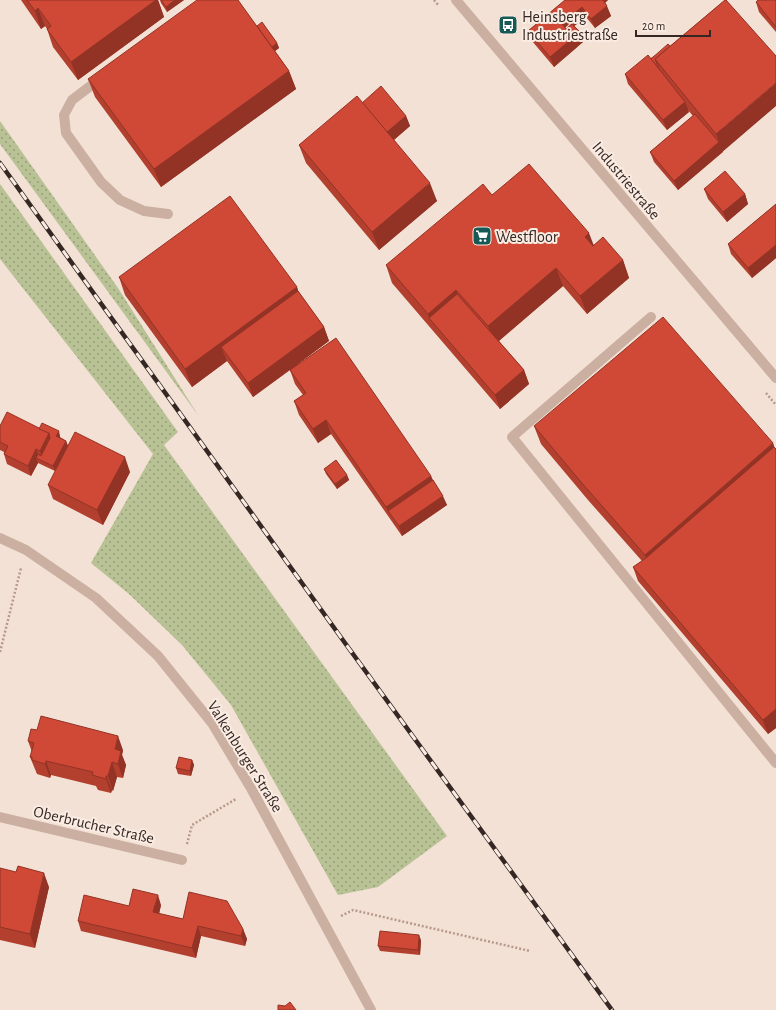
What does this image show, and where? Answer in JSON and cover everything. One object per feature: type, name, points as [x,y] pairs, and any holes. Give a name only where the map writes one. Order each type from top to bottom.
[{"type":"street","name":"Industriestraße","points":[[456,0],[776,378]]},
{"type":"street","points":[[109,73],[72,100],[64,115],[66,133],[102,182],[120,200],[144,211],[168,214]]},
{"type":"street","points":[[651,317],[512,437],[776,763]]},
{"type":"street","name":"Valkenburger Straße","points":[[0,538],[26,550],[96,598],[158,656],[212,723],[252,790],[371,1010]]},
{"type":"street","name":"Oberbrucher Straße","points":[[0,817],[182,860]]},
{"type":"path","points":[[0,652],[26,550]]},
{"type":"path","points":[[182,860],[192,825],[252,790]]},
{"type":"path","points":[[324,924],[353,910],[530,950]]},
{"type":"green space","points":[[0,121],[118,288],[198,415],[0,144]]},
{"type":"green space","points":[[0,184],[178,432],[164,445],[447,836],[378,887],[338,895],[231,705],[182,645],[129,594],[91,563],[153,454],[0,259]]},
{"type":"building","points":[[27,0],[156,0],[71,62],[47,29],[51,26],[38,8],[35,11]]},
{"type":"building","points":[[161,0],[175,0],[166,7]]},
{"type":"building","points":[[197,0],[238,0],[289,71],[154,169],[88,79]]},
{"type":"building","points":[[565,0],[603,0],[607,6],[591,19],[582,7],[570,17],[567,14],[559,20],[566,29],[572,24],[580,32],[550,57],[528,31]]},
{"type":"building","points":[[725,0],[776,56],[776,83],[716,134],[655,59]]},
{"type":"building","points":[[758,0],[776,0],[776,27],[756,2]]},
{"type":"building","points":[[262,22],[277,43],[272,47],[257,26]]},
{"type":"building","points":[[668,44],[670,46],[655,59],[659,69],[651,59]]},
{"type":"building","points":[[648,55],[685,102],[663,120],[625,74]]},
{"type":"building","points":[[381,86],[406,116],[387,132],[362,103]]},
{"type":"building","points":[[357,96],[430,183],[372,232],[299,145]]},
{"type":"building","points":[[695,114],[719,142],[674,181],[650,152]]},
{"type":"building","points":[[529,164],[589,233],[585,237],[593,246],[603,237],[623,260],[580,296],[556,268],[488,326],[456,290],[428,314],[386,265],[483,184],[492,195]]},
{"type":"building","points":[[725,171],[745,194],[723,212],[704,189]]},
{"type":"building","points":[[230,196],[297,287],[185,369],[119,277]]},
{"type":"building","points":[[776,204],[776,245],[748,268],[728,244]]},
{"type":"building","points":[[298,291],[324,327],[248,383],[221,347]]},
{"type":"building","points":[[457,294],[524,370],[495,395],[429,318]]},
{"type":"building","points":[[663,317],[773,443],[645,555],[534,426]]},
{"type":"building","points":[[336,338],[431,476],[386,507],[326,420],[313,429],[294,401],[306,393],[290,370]]},
{"type":"building","points":[[7,412],[49,433],[40,451],[36,449],[28,466],[4,454],[8,446],[0,442],[0,426]]},
{"type":"building","points":[[42,423],[59,431],[56,436],[66,441],[53,466],[36,458],[38,454],[41,456],[50,438],[49,433],[39,429]]},
{"type":"building","points":[[75,432],[125,457],[97,510],[48,485]]},
{"type":"building","points":[[774,447],[776,449],[776,709],[763,720],[633,567],[646,558]]},
{"type":"building","points":[[336,460],[347,475],[335,484],[324,469]]},
{"type":"building","points":[[433,480],[443,496],[399,526],[388,511]]},
{"type":"building","points":[[41,716],[118,736],[115,749],[121,751],[118,764],[112,762],[106,779],[92,775],[93,772],[46,761],[45,764],[32,760],[32,757],[30,757],[34,743],[28,741],[31,729],[37,730]]},
{"type":"building","points":[[179,757],[192,760],[190,771],[176,768]]},
{"type":"building","points":[[18,866],[44,873],[30,934],[0,927],[0,868],[16,872]]},
{"type":"building","points":[[133,889],[158,895],[153,912],[183,919],[189,892],[227,901],[243,929],[241,936],[198,926],[192,948],[78,921],[84,895],[129,906]]},
{"type":"building","points":[[380,931],[419,935],[418,950],[378,946]]},
{"type":"building","points":[[290,1002],[296,1010],[278,1010],[278,1005],[285,1006]]},
{"type":"railway","points":[[0,163],[345,643],[612,1010]]},
{"type":"place","name":"Heinsberg Industriestraße","points":[[508,25]]},
{"type":"place","name":"Westfloor","points":[[482,236]]}]
